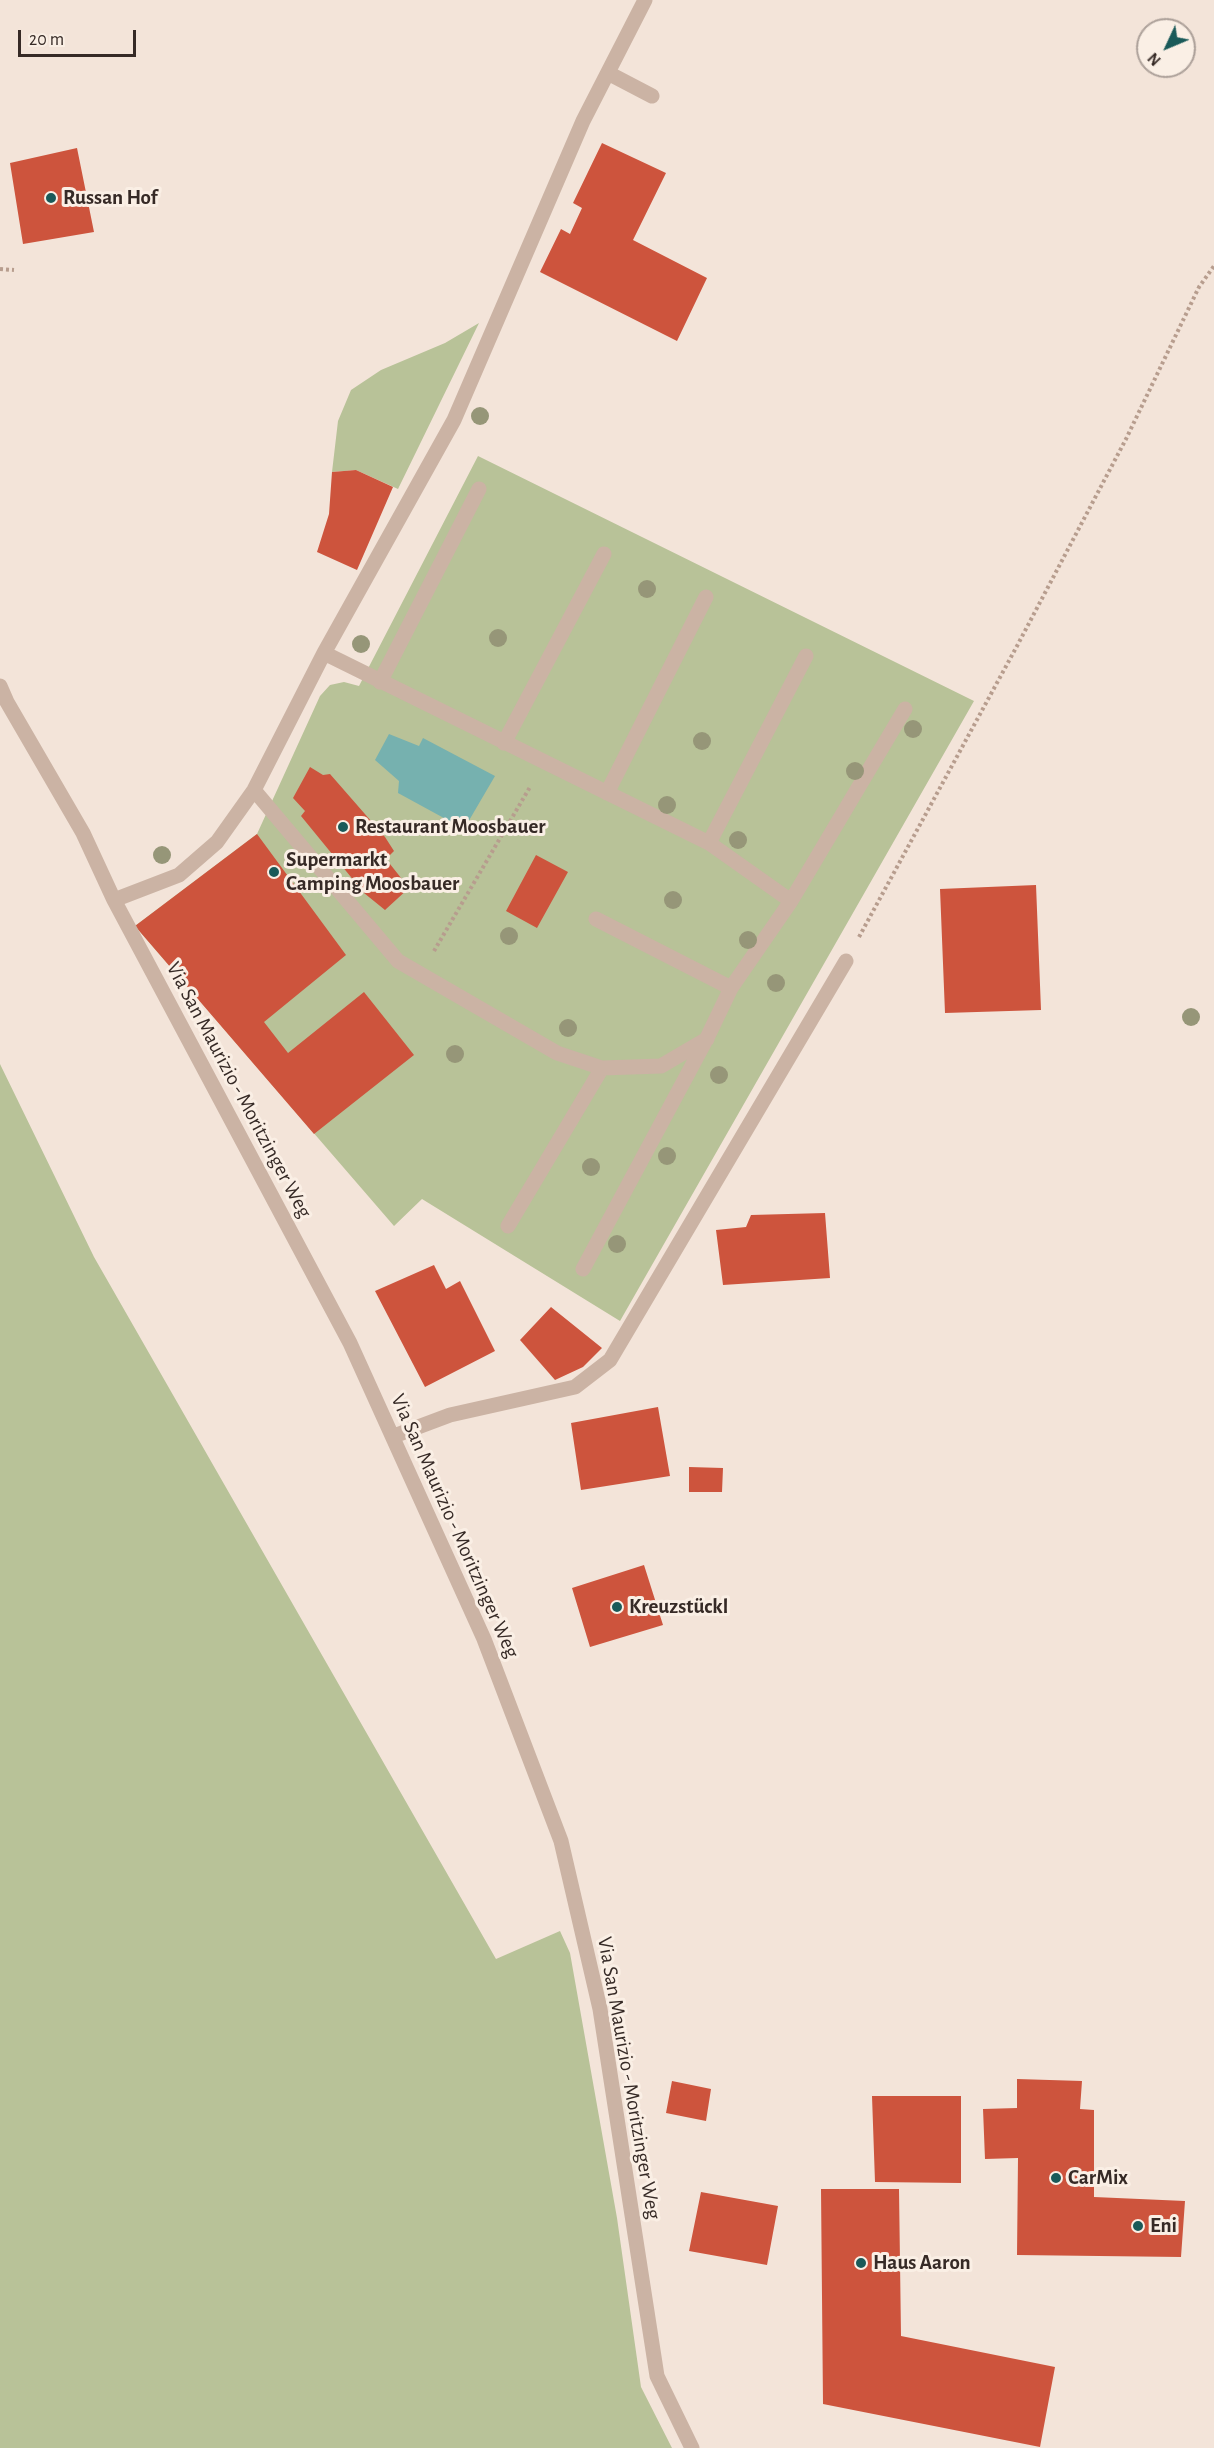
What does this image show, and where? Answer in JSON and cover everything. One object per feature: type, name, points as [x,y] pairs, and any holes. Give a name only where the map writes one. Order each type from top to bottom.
[{"type":"street","points":[[114,900],[179,875],[217,842],[254,790],[324,653],[454,420],[583,121],[645,0]]},
{"type":"street","points":[[608,73],[652,96]]},
{"type":"street","points":[[380,682],[480,489]]},
{"type":"street","points":[[504,743],[604,554]]},
{"type":"street","points":[[607,793],[706,597]]},
{"type":"street","points":[[324,653],[709,843],[790,901]]},
{"type":"street","points":[[709,843],[806,656]]},
{"type":"street","name":"Via San Maurizio - Moritzinger Weg","points":[[0,686],[83,833],[114,900],[350,1342],[484,1640],[561,1841],[600,2009],[657,2376],[692,2448]]},
{"type":"street","points":[[583,1269],[707,1038],[731,988],[790,901],[905,709]]},
{"type":"street","points":[[254,790],[398,961],[557,1053],[602,1068],[661,1066],[707,1038]]},
{"type":"street","points":[[596,918],[731,988]]},
{"type":"street","points":[[394,1436],[450,1415],[575,1387],[610,1360],[846,961]]},
{"type":"street","points":[[508,1226],[602,1068]]},
{"type":"path","points":[[846,961],[1017,646],[1126,439],[1199,287],[1214,266]]},
{"type":"path","points":[[0,269],[14,270]]},
{"type":"path","points":[[398,961],[434,951],[544,763]]},
{"type":"green space","points":[[479,323],[398,489],[356,470],[332,472],[338,421],[351,390],[381,370],[445,343]]},
{"type":"green space","points":[[478,456],[974,701],[620,1321],[422,1199],[394,1226],[135,926],[257,834],[320,696],[330,685],[344,682],[359,686]]},
{"type":"green space","points":[[0,1064],[94,1257],[496,1959],[560,1931],[570,1953],[617,2218],[641,2387],[672,2448],[0,2448]]},
{"type":"water","points":[[389,734],[419,746],[423,738],[495,776],[464,829],[398,793],[399,781],[375,760]]},
{"type":"building","points":[[602,143],[666,173],[633,240],[707,278],[677,341],[540,272],[561,229],[570,234],[582,208],[573,203]]},
{"type":"building","name":"Russan Hof","points":[[77,148],[94,232],[23,244],[10,163]]},
{"type":"building","points":[[356,470],[393,487],[357,570],[317,552],[329,514],[332,472]]},
{"type":"building","name":"Restaurant Moosbauer","points":[[310,767],[323,775],[330,774],[385,837],[394,851],[386,859],[409,888],[385,910],[364,893],[301,816],[305,811],[293,798]]},
{"type":"building","points":[[257,834],[346,955],[264,1022],[288,1053],[364,992],[414,1055],[314,1134],[135,926]]},
{"type":"building","points":[[536,855],[568,872],[537,928],[506,911]]},
{"type":"building","points":[[1036,885],[1041,1010],[945,1013],[940,889]]},
{"type":"building","points":[[825,1213],[830,1278],[723,1285],[716,1230],[746,1227],[751,1215]]},
{"type":"building","points":[[434,1265],[446,1289],[460,1281],[495,1351],[425,1387],[375,1291]]},
{"type":"building","points":[[551,1307],[602,1348],[583,1367],[555,1380],[520,1340]]},
{"type":"building","points":[[658,1407],[670,1476],[581,1490],[571,1423]]},
{"type":"building","points":[[689,1467],[723,1468],[722,1492],[689,1492]]},
{"type":"building","name":"Kreuzstückl","points":[[644,1565],[663,1625],[590,1647],[572,1588]]},
{"type":"building","points":[[1017,2079],[1082,2081],[1080,2109],[1094,2110],[1094,2197],[1185,2201],[1181,2257],[1017,2255],[1018,2158],[985,2159],[983,2109],[1017,2108]]},
{"type":"building","points":[[672,2081],[711,2089],[706,2121],[666,2113]]},
{"type":"building","points":[[872,2096],[961,2096],[961,2183],[875,2182]]},
{"type":"building","name":"Haus Aaron","points":[[821,2189],[899,2189],[901,2336],[1055,2367],[1040,2447],[823,2404]]},
{"type":"building","points":[[701,2192],[778,2206],[767,2265],[689,2251]]},
{"type":"place","name":"Russan Hof","points":[[51,198]]},
{"type":"place","name":"Restaurant Moosbauer","points":[[343,827]]},
{"type":"place","name":"Supermarkt Camping Moosbauer","points":[[274,872]]},
{"type":"place","name":"Kreuzstückl","points":[[617,1607]]},
{"type":"place","name":"CarMix","points":[[1056,2178]]},
{"type":"place","name":"Eni","points":[[1138,2226]]},
{"type":"place","name":"Haus Aaron","points":[[861,2263]]}]
